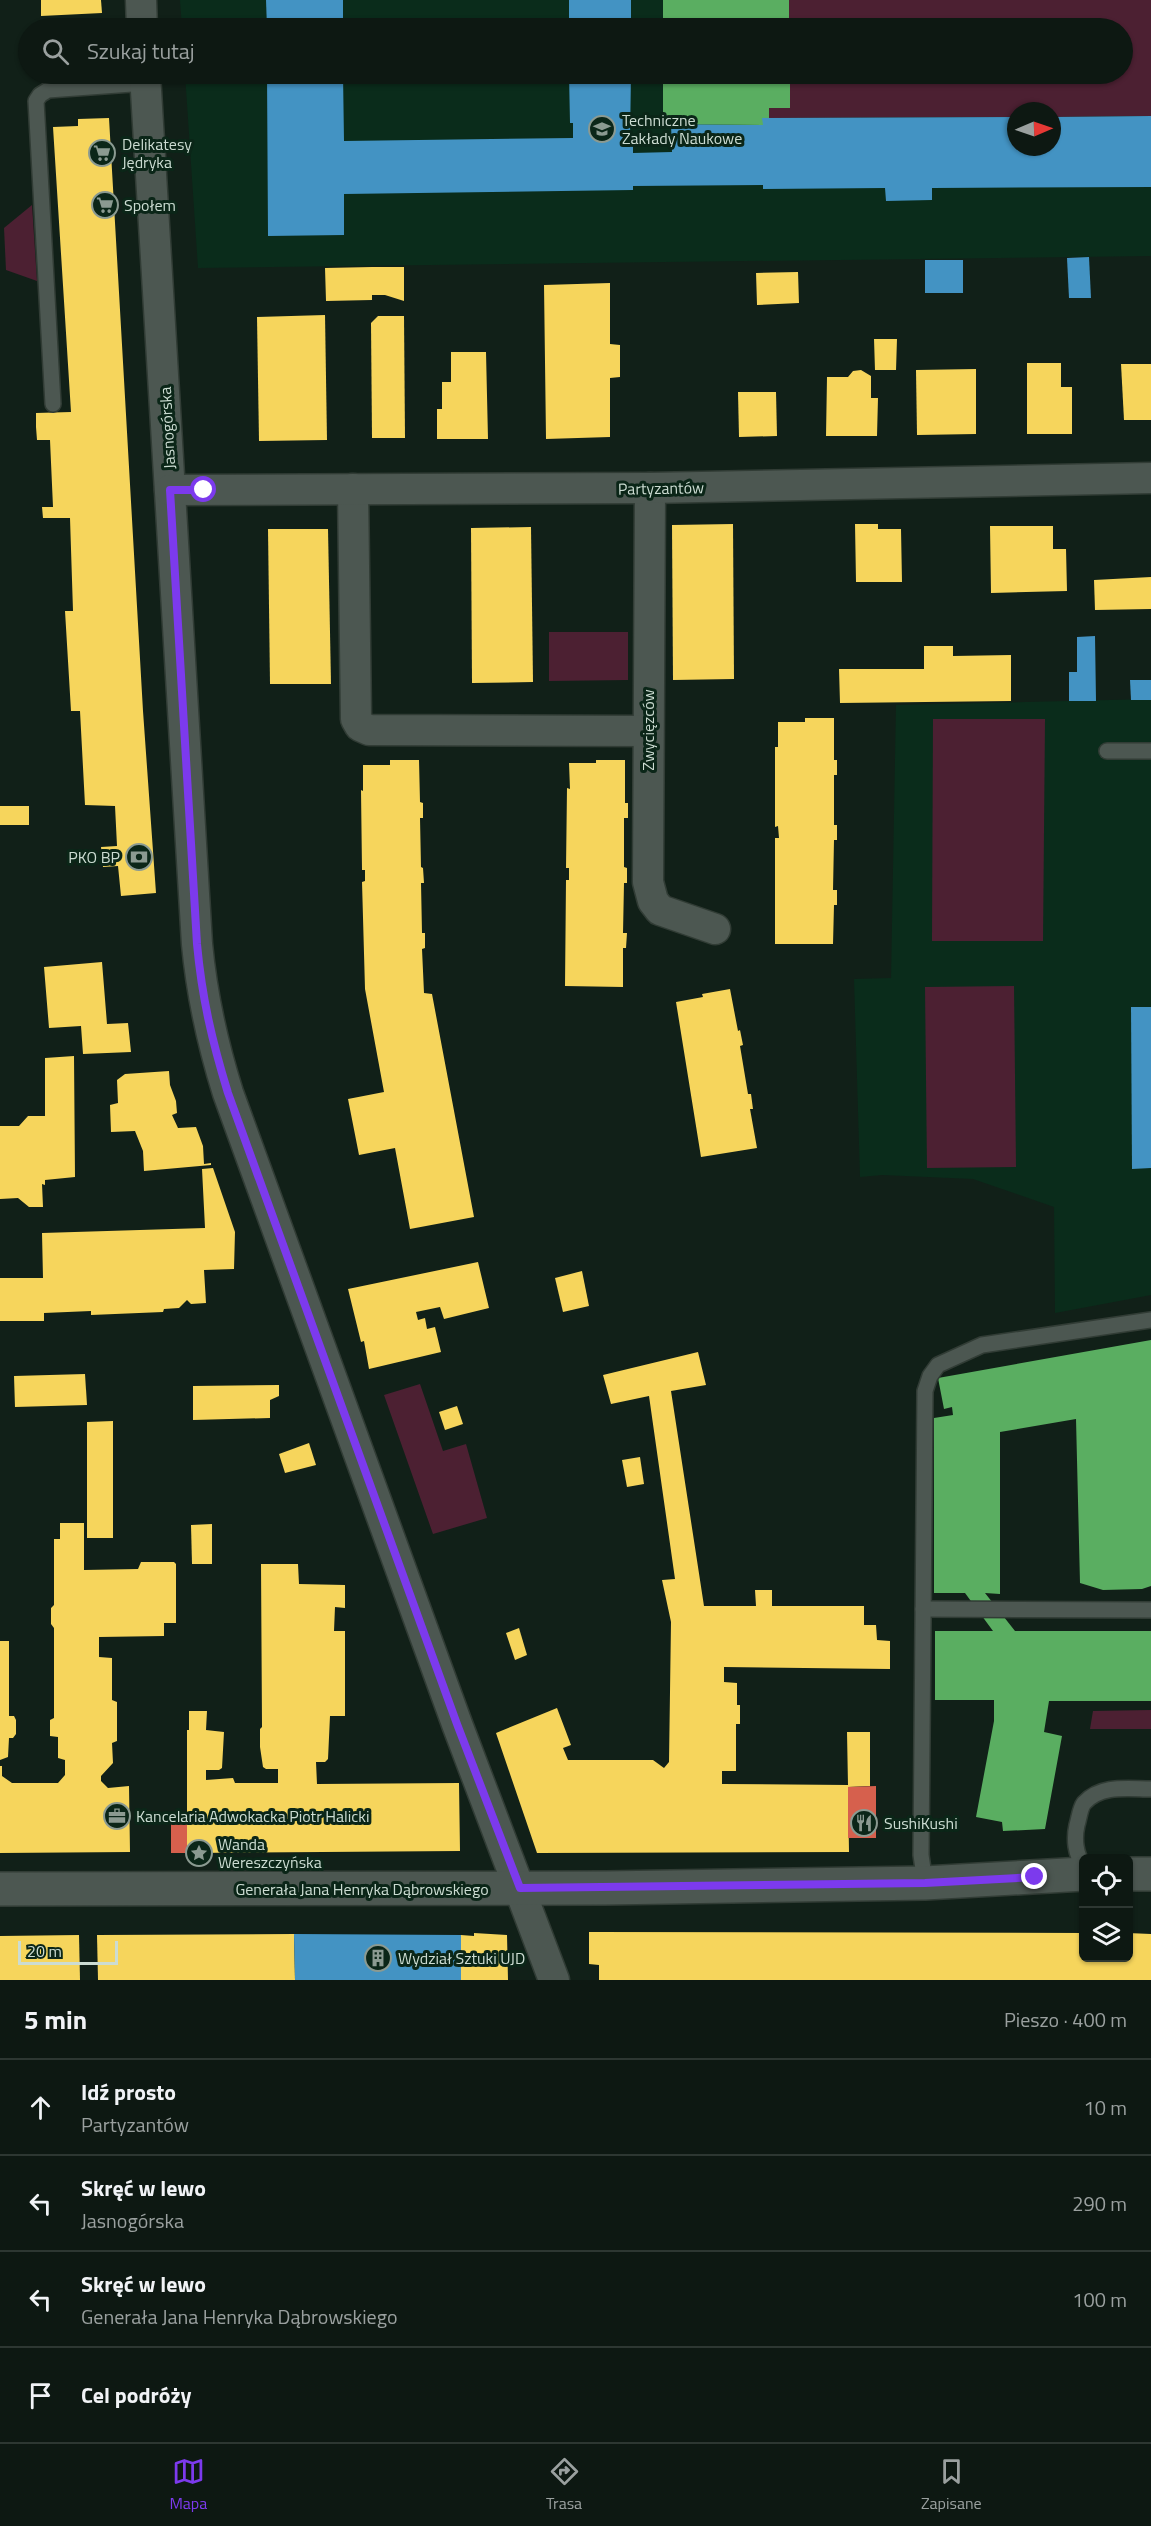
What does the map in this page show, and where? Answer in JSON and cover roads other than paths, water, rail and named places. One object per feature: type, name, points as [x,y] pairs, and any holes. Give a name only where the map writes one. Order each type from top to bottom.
[{"type":"street","points":[[141,0],[142,18]]},
{"type":"street","name":"Jasnogórska","points":[[146,84],[197,944],[202,994],[212,1040],[228,1093],[424,1635],[554,1980]]},
{"type":"street","name":"Partyzantów","points":[[170,490],[650,488],[1151,478]]},
{"type":"street","name":"Zwycięzców","points":[[650,488],[648,882],[653,901],[660,910],[716,929]]},
{"type":"street","points":[[353,489],[356,719],[360,726],[369,730],[647,731]]},
{"type":"street","name":"Generała Jana Henryka Dąbrowskiego","points":[[0,1889],[520,1888],[925,1883],[1079,1874]]},
{"type":"street","points":[[1133,1874],[1151,1874]]},
{"type":"lane","points":[[53,404],[36,101],[48,90],[97,84]]},
{"type":"lane","points":[[1107,751],[1151,751]]},
{"type":"lane","points":[[925,1883],[921,1855],[925,1391],[930,1376],[938,1365],[982,1345],[1151,1320]]},
{"type":"lane","points":[[924,1610],[1151,1610]]},
{"type":"lane","points":[[1079,1855],[1075,1833],[1083,1804],[1097,1793],[1115,1789],[1151,1789]]},
{"type":"place","name":"Techniczne Zakłady Naukowe","points":[[602,129]]},
{"type":"place","name":"Delikatesy Jędryka","points":[[102,153]]},
{"type":"place","name":"Społem","points":[[105,205]]},
{"type":"place","name":"PKO BP","points":[[139,857]]},
{"type":"place","name":"Kancelaria Adwokacka Piotr Halicki","points":[[117,1816]]},
{"type":"place","name":"SushiKushi","points":[[864,1823]]},
{"type":"place","name":"Wanda Wereszczyńska","points":[[199,1853]]},
{"type":"place","name":"Wydział Sztuki UJD","points":[[378,1958]]}]
